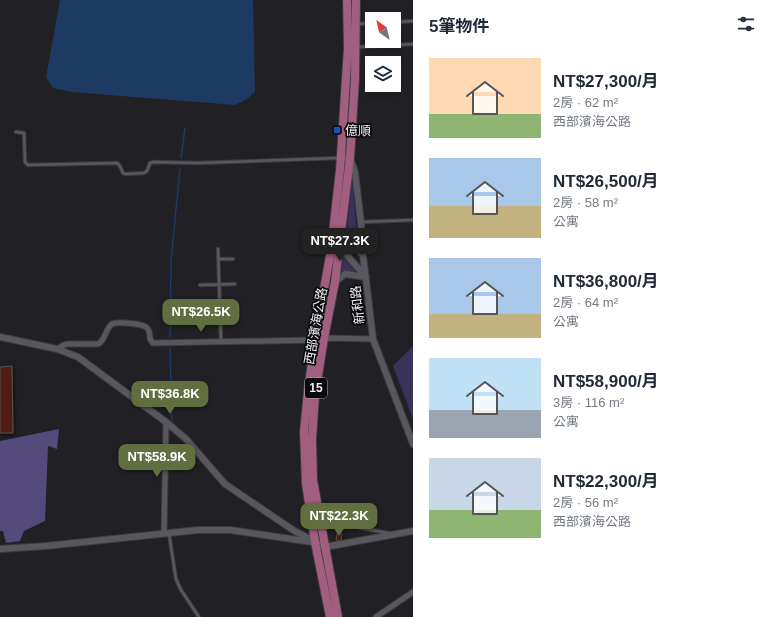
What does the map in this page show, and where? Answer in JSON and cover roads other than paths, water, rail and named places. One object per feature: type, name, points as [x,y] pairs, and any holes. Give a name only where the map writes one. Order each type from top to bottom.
[{"type":"main road","name":"新和路","points":[[345,158],[355,79],[347,0]]},
{"type":"main road","name":"新和路","points":[[352,48],[356,24],[356,0]]},
{"type":"main road","name":"西部濱海公路","points":[[338,617],[313,480],[312,440],[315,395],[335,282],[335,249],[333,235],[345,158]]},
{"type":"main road","name":"西部濱海公路","points":[[330,617],[315,542],[306,484],[304,432],[315,340],[335,249],[345,158]]},
{"type":"street","name":"新和路","points":[[345,158],[356,172],[363,255],[373,339],[412,436],[413,444]]},
{"type":"street","points":[[335,249],[345,246],[352,247],[363,255]]},
{"type":"street","points":[[335,249],[366,277]]},
{"type":"street","points":[[335,282],[345,274],[366,277]]},
{"type":"street","points":[[57,349],[67,344],[98,344],[102,342],[110,325],[119,322],[144,326],[150,332],[150,339],[153,343],[315,340],[324,338],[373,339]]},
{"type":"street","points":[[0,337],[57,349],[78,357],[166,422],[186,439],[225,484],[293,530],[325,547],[413,531]]},
{"type":"street","points":[[166,422],[167,533]]},
{"type":"street","points":[[0,549],[46,546],[198,530],[230,530],[315,542]]},
{"type":"street","points":[[376,617],[413,592]]},
{"type":"lane","points":[[401,22],[413,21]]},
{"type":"lane","points":[[356,24],[365,23]]},
{"type":"lane","points":[[352,48],[413,44]]},
{"type":"lane","points":[[16,132],[24,133],[25,162],[28,165],[116,163],[125,174],[144,173],[147,171],[150,163],[154,162],[198,163],[345,158]]},
{"type":"lane","points":[[361,222],[413,220]]},
{"type":"lane","points":[[218,249],[221,342]]},
{"type":"lane","points":[[219,260],[233,259]]},
{"type":"lane","points":[[200,285],[235,284]]},
{"type":"lane","points":[[203,312],[235,310]]},
{"type":"lane","points":[[360,528],[394,534]]},
{"type":"lane","points":[[167,533],[176,579],[199,617]]},
{"type":"water","points":[[60,0],[253,0],[255,92],[247,99],[235,105],[71,92],[53,88],[46,77]]},
{"type":"waterway","points":[[181,158],[185,128]]},
{"type":"waterway","points":[[170,337],[171,261],[180,168]]},
{"type":"waterway","points":[[170,348],[172,421]]},
{"type":"place","name":"億順","points":[[337,130]]}]
